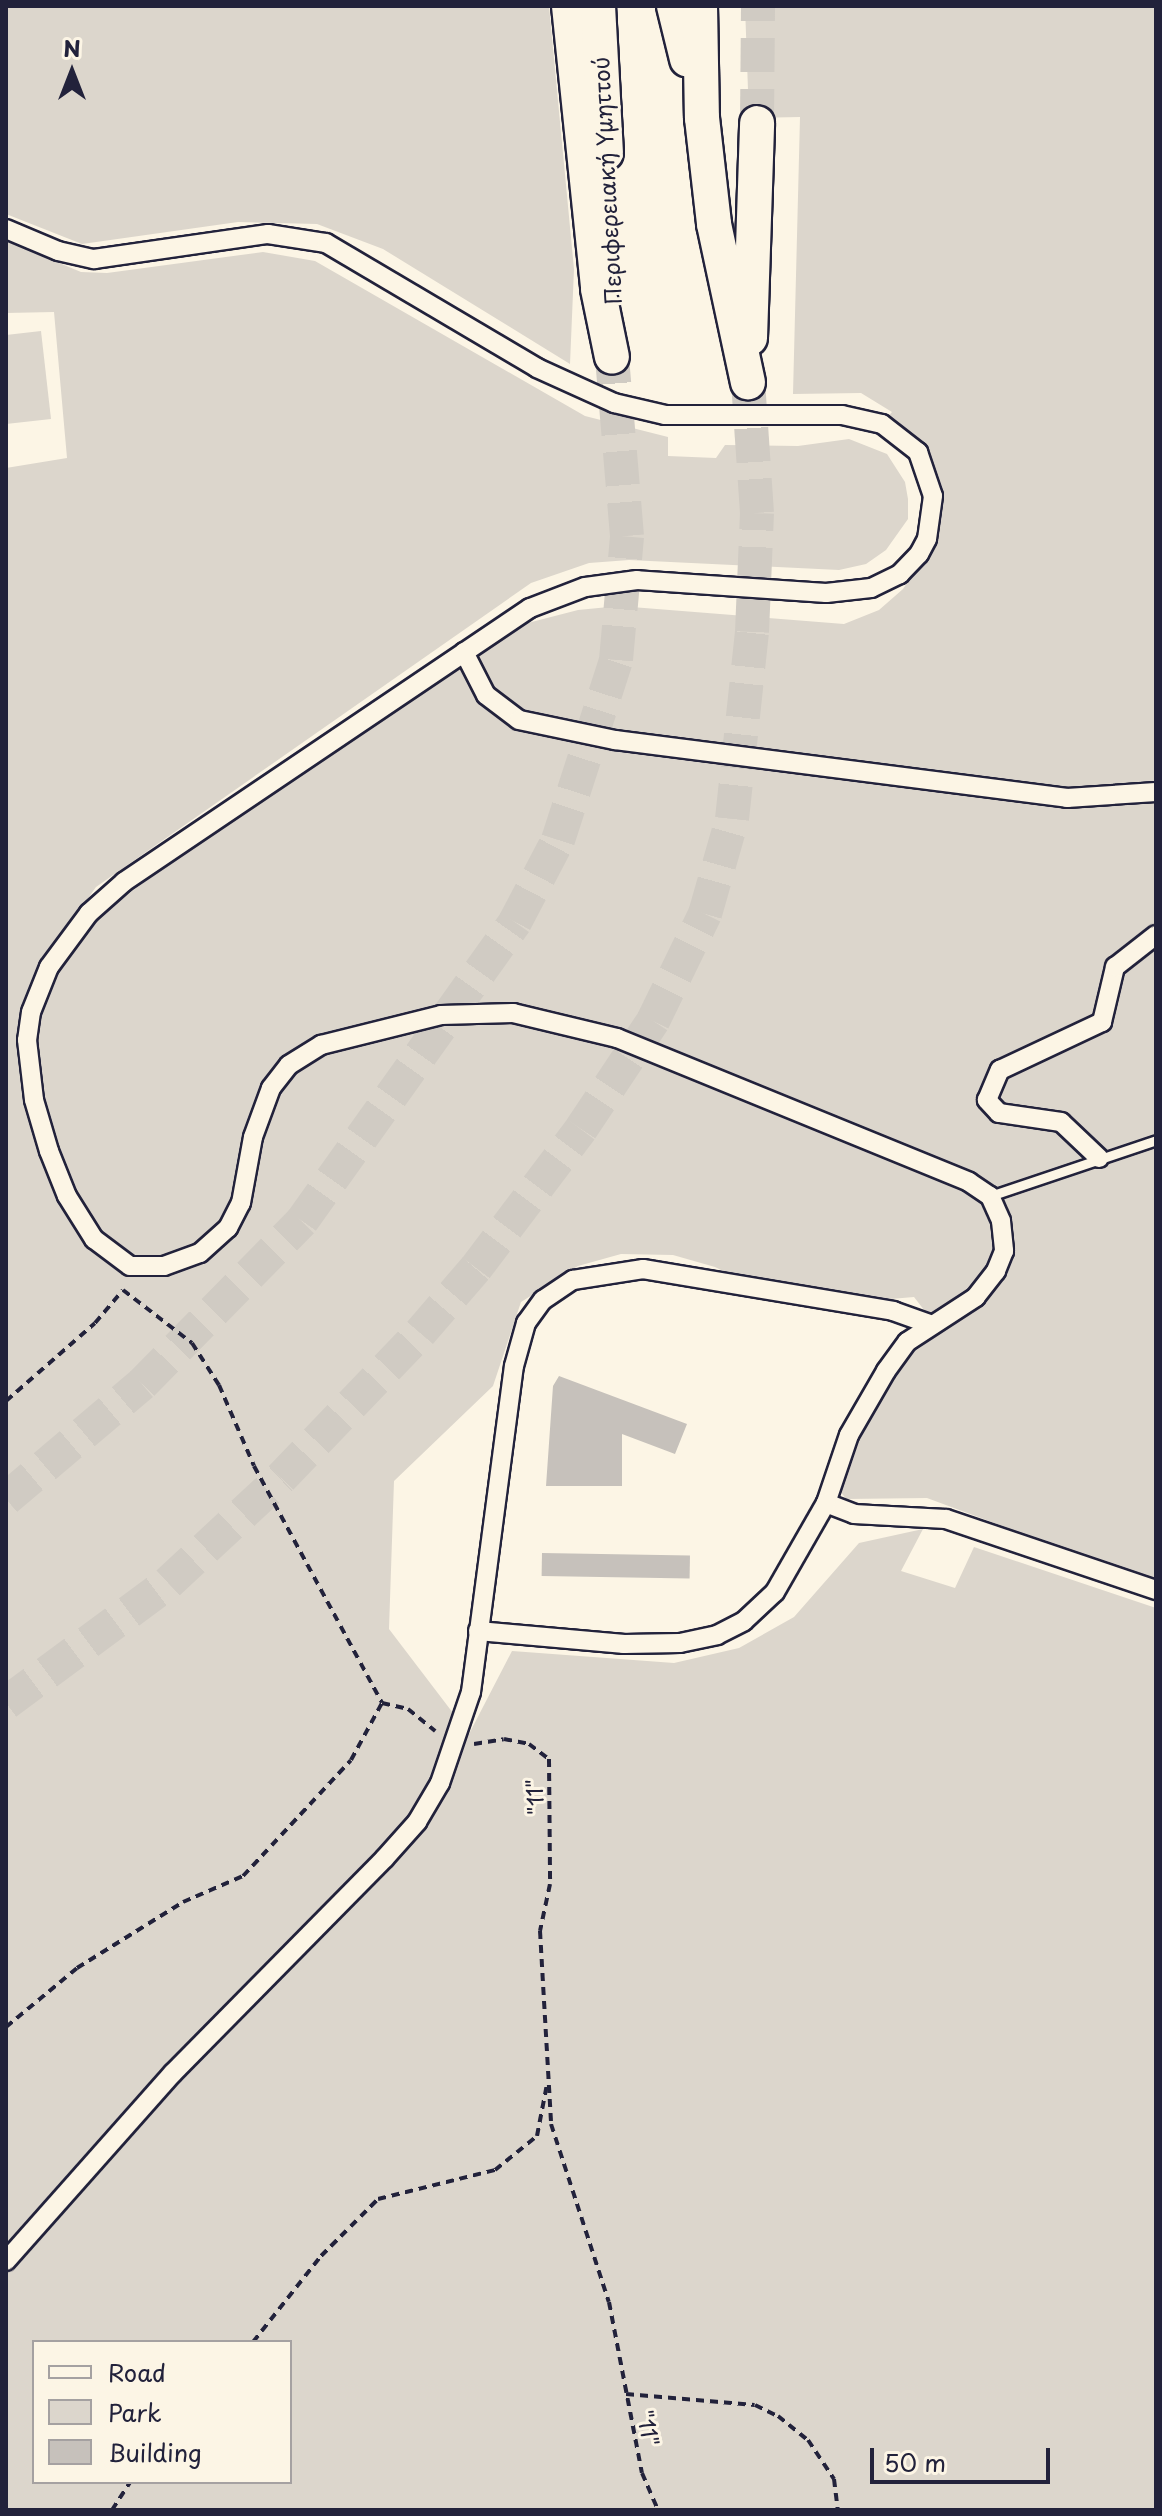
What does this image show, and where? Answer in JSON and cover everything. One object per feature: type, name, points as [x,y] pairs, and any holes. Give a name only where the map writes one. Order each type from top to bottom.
[{"type":"highway","name":"Περιφερειακή Υμηττού","points":[[569,6],[598,289],[612,357],[598,6]]},
{"type":"highway","points":[[674,6],[702,118]]},
{"type":"highway","points":[[700,6],[702,118],[714,224],[748,382],[757,123]]},
{"type":"street","points":[[6,229],[58,251],[94,259],[268,234],[297,235],[370,265],[527,362],[614,403],[686,417],[864,418],[910,442],[926,464],[933,496],[927,539],[911,565],[888,583],[826,593],[662,580],[611,582],[530,608],[124,882],[89,913],[49,967],[31,1012],[27,1040],[34,1100],[67,1196],[94,1239],[130,1266],[164,1266],[200,1253],[228,1228],[241,1203],[253,1137],[271,1088],[289,1065],[321,1045],[441,1015],[513,1013],[617,1038],[912,1155],[990,1196],[1001,1221],[1004,1251],[996,1271],[976,1297],[907,1342],[867,1400],[826,1503],[775,1592],[744,1621],[717,1635],[680,1643],[624,1644],[478,1631]]},
{"type":"street","points":[[464,652],[486,695],[519,720],[587,734],[1067,798],[1156,792]]},
{"type":"street","points":[[1099,1158],[1061,1122],[999,1113],[987,1100],[1000,1070],[1102,1022],[1115,967],[1156,935]]},
{"type":"street","points":[[6,2261],[173,2073],[417,1822],[455,1747],[471,1692],[514,1366],[526,1323],[543,1300],[573,1280],[643,1269],[893,1311],[932,1325]]},
{"type":"street","points":[[826,1503],[854,1514],[946,1519],[1156,1590]]},
{"type":"lane","points":[[990,1196],[1156,1140]]},
{"type":"path","points":[[6,1401],[95,1323],[123,1290],[130,1266]]},
{"type":"path","points":[[123,1290],[192,1343],[219,1385],[254,1466],[382,1703],[425,1719],[455,1747]]},
{"type":"path","points":[[6,2027],[77,1968],[183,1902],[243,1876],[351,1760],[382,1703]]},
{"type":"path","name":"\"11\"","points":[[455,1747],[504,1739],[529,1744],[549,1759],[550,1884],[540,1931],[551,2124],[609,2302],[642,2473],[658,2510]]},
{"type":"path","points":[[255,2340],[321,2256],[378,2199],[495,2170],[537,2136],[549,2077]]},
{"type":"path","points":[[626,2394],[755,2405],[778,2416],[808,2440],[834,2479],[838,2510]]},
{"type":"path","points":[[112,2510],[129,2484]]},
{"type":"green space","points":[[6,6],[549,6],[574,269],[570,364],[383,249],[317,224],[238,222],[82,244],[6,214]]},
{"type":"green space","points":[[745,6],[1156,6],[1156,1583],[927,1498],[846,1499],[832,1480],[897,1364],[929,1341],[938,1328],[914,1297],[855,1302],[770,1294],[715,1267],[673,1255],[621,1254],[578,1266],[521,1302],[493,1386],[394,1481],[389,1629],[469,1734],[512,1651],[674,1663],[739,1648],[794,1617],[859,1543],[923,1529],[901,1571],[955,1588],[974,1547],[1156,1608],[1156,2510],[6,2510],[6,468],[67,458],[54,312],[6,313],[6,241],[81,272],[107,273],[263,252],[315,261],[585,416],[668,437],[668,456],[716,458],[725,445],[798,446],[849,439],[887,454],[905,482],[908,499],[908,519],[886,550],[866,564],[839,570],[629,560],[589,563],[531,583],[96,887],[51,950],[241,812],[520,625],[578,610],[619,606],[844,624],[879,610],[903,589],[919,565],[928,485],[886,419],[892,412],[861,393],[793,394],[800,117],[749,118]]},
{"type":"green space","points":[[41,331],[51,419],[6,424],[6,335]]},
{"type":"building","points":[[559,1376],[687,1424],[675,1454],[622,1434],[622,1486],[546,1486],[553,1386]]},
{"type":"building","points":[[542,1553],[690,1556],[690,1579],[542,1576]]},
{"type":"tunnel","points":[[757,123],[758,6]]},
{"type":"tunnel","points":[[6,1499],[142,1384],[302,1221],[515,922],[558,840],[616,660],[627,536],[612,357]]},
{"type":"tunnel","points":[[6,1703],[168,1583],[281,1478],[420,1333],[476,1268],[581,1129],[653,1021],[705,914],[732,819],[752,632],[757,513],[748,382]]}]
